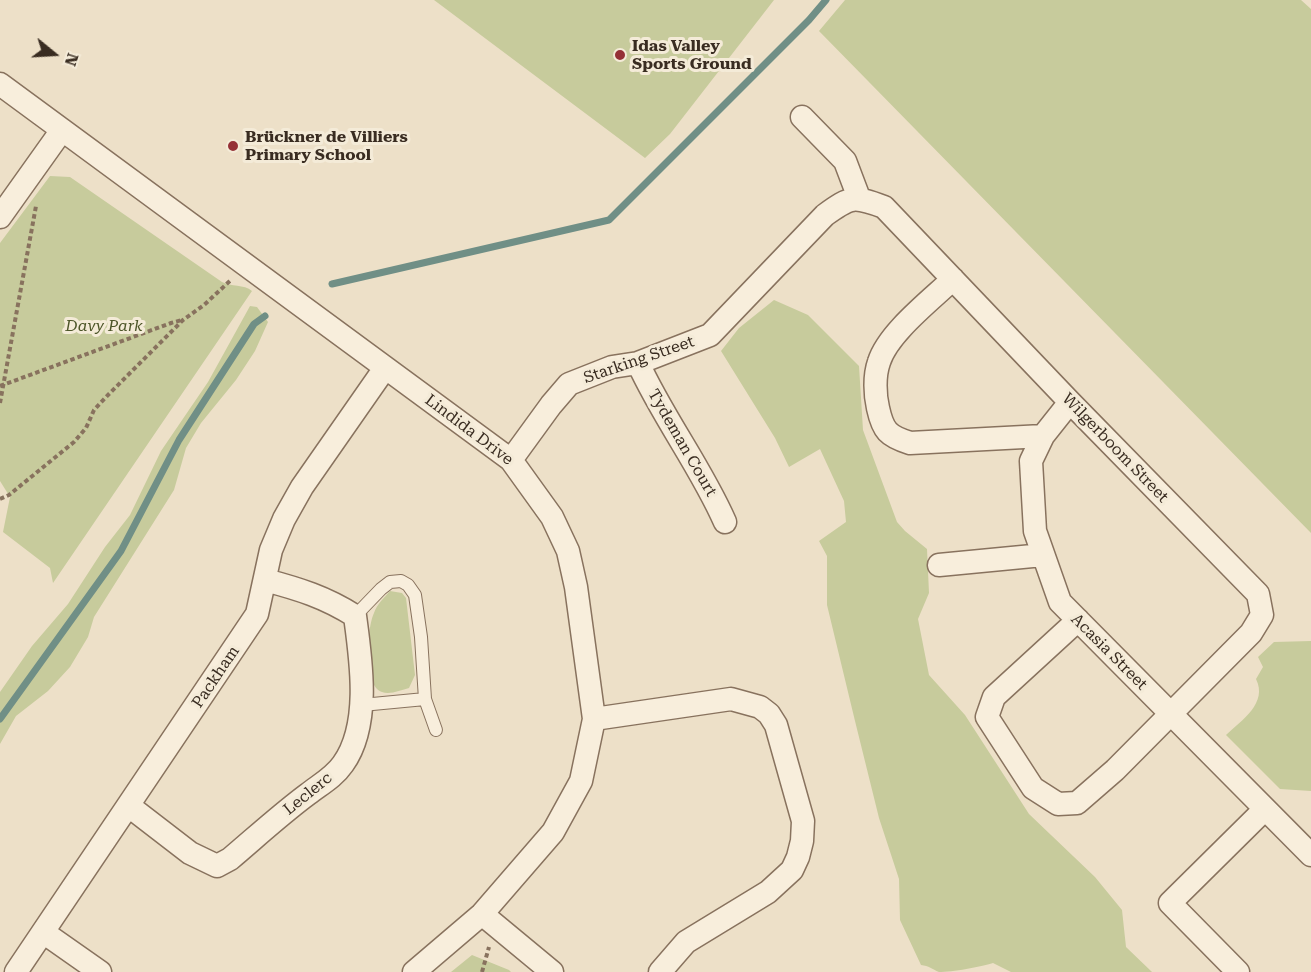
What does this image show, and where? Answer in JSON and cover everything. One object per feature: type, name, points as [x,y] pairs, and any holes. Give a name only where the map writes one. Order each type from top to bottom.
[{"type":"street","name":"Lindida Drive","points":[[0,84],[511,460],[552,517],[568,551],[576,587],[594,719],[581,781],[553,832],[482,914],[414,972]]},
{"type":"street","points":[[802,117],[845,161],[860,198]]},
{"type":"street","points":[[0,217],[62,130]]},
{"type":"street","name":"Starking Street","points":[[511,460],[569,384],[612,368],[639,363],[710,335],[825,215],[843,202],[860,198]]},
{"type":"street","name":"Wilgerboom Street","points":[[860,198],[884,207],[1258,594],[1262,615],[1251,633],[1115,770],[1077,803],[1059,804],[1033,788],[987,717],[994,697],[1078,620]]},
{"type":"street","points":[[953,279],[887,344],[878,363],[876,396],[882,425],[892,437],[910,443],[1042,436]]},
{"type":"street","name":"Tydeman Court","points":[[639,363],[652,394],[711,491],[724,522]]},
{"type":"street","name":"Packham","points":[[16,972],[257,614],[271,550],[284,519],[302,487],[385,368]]},
{"type":"street","name":"Acasia Street","points":[[1071,402],[1042,436],[1031,461],[1035,531],[1060,602],[1311,855]]},
{"type":"street","points":[[939,565],[1043,555]]},
{"type":"street","points":[[265,580],[304,590],[330,601],[355,616]]},
{"type":"street","name":"Leclerc","points":[[129,806],[190,853],[217,866],[230,859],[309,793],[330,779],[344,763],[355,740],[362,705],[363,681],[355,616]]},
{"type":"street","points":[[594,719],[721,699],[738,700],[760,707],[769,714],[776,725],[803,821],[798,857],[786,875],[768,892],[686,942],[660,972]]},
{"type":"street","points":[[1238,972],[1170,903],[1265,809]]},
{"type":"street","points":[[482,914],[552,972]]},
{"type":"street","points":[[43,932],[100,972]]},
{"type":"lane","points":[[355,616],[390,582],[400,581],[408,585],[415,595],[421,637],[425,699],[436,730]]},
{"type":"lane","points":[[362,705],[425,699]]},
{"type":"path","points":[[0,403],[37,203]]},
{"type":"path","points":[[0,499],[9,495],[74,442],[86,428],[94,410],[183,320],[204,305],[238,274]]},
{"type":"path","points":[[2,386],[183,320]]},
{"type":"green space","name":"Idas Valley Sports Ground","points":[[434,0],[774,0],[670,134],[645,158]]},
{"type":"green space","points":[[845,0],[1301,0],[1311,9],[1311,533],[819,31]]},
{"type":"green space","name":"Davy Park","points":[[50,176],[70,177],[222,282],[245,287],[252,291],[53,583],[50,568],[3,532],[10,497],[0,481],[0,243]]},
{"type":"green space","points":[[774,300],[808,315],[859,366],[863,430],[897,522],[927,549],[929,593],[918,619],[929,675],[965,715],[1029,814],[1095,877],[1122,910],[1126,947],[1152,972],[1011,972],[993,963],[939,972],[921,965],[900,920],[899,879],[879,818],[827,605],[827,556],[819,541],[846,522],[844,501],[820,449],[789,467],[775,438],[721,351],[739,328]]},
{"type":"green space","points":[[250,306],[257,307],[268,322],[255,351],[236,380],[201,423],[186,448],[174,490],[94,617],[88,637],[70,667],[48,691],[16,716],[0,744],[0,692],[32,646],[68,604],[105,547],[130,515],[161,451],[208,382]]},
{"type":"green space","points":[[390,591],[402,593],[406,598],[415,675],[409,688],[388,693],[376,687],[372,679],[368,643],[377,607]]},
{"type":"green space","points":[[1311,641],[1311,791],[1280,789],[1226,735],[1252,710],[1259,696],[1256,679],[1263,667],[1258,657],[1274,642]]},
{"type":"green space","points":[[472,955],[509,970],[511,972],[451,972]]},
{"type":"waterway","points":[[332,284],[609,220],[809,20],[826,0]]},
{"type":"waterway","points":[[0,719],[121,551],[179,440],[254,324],[265,316]]},
{"type":"place","name":"Idas Valley Sports Ground","points":[[620,55]]},
{"type":"place","name":"Brückner de Villiers Primary School","points":[[233,146]]}]
